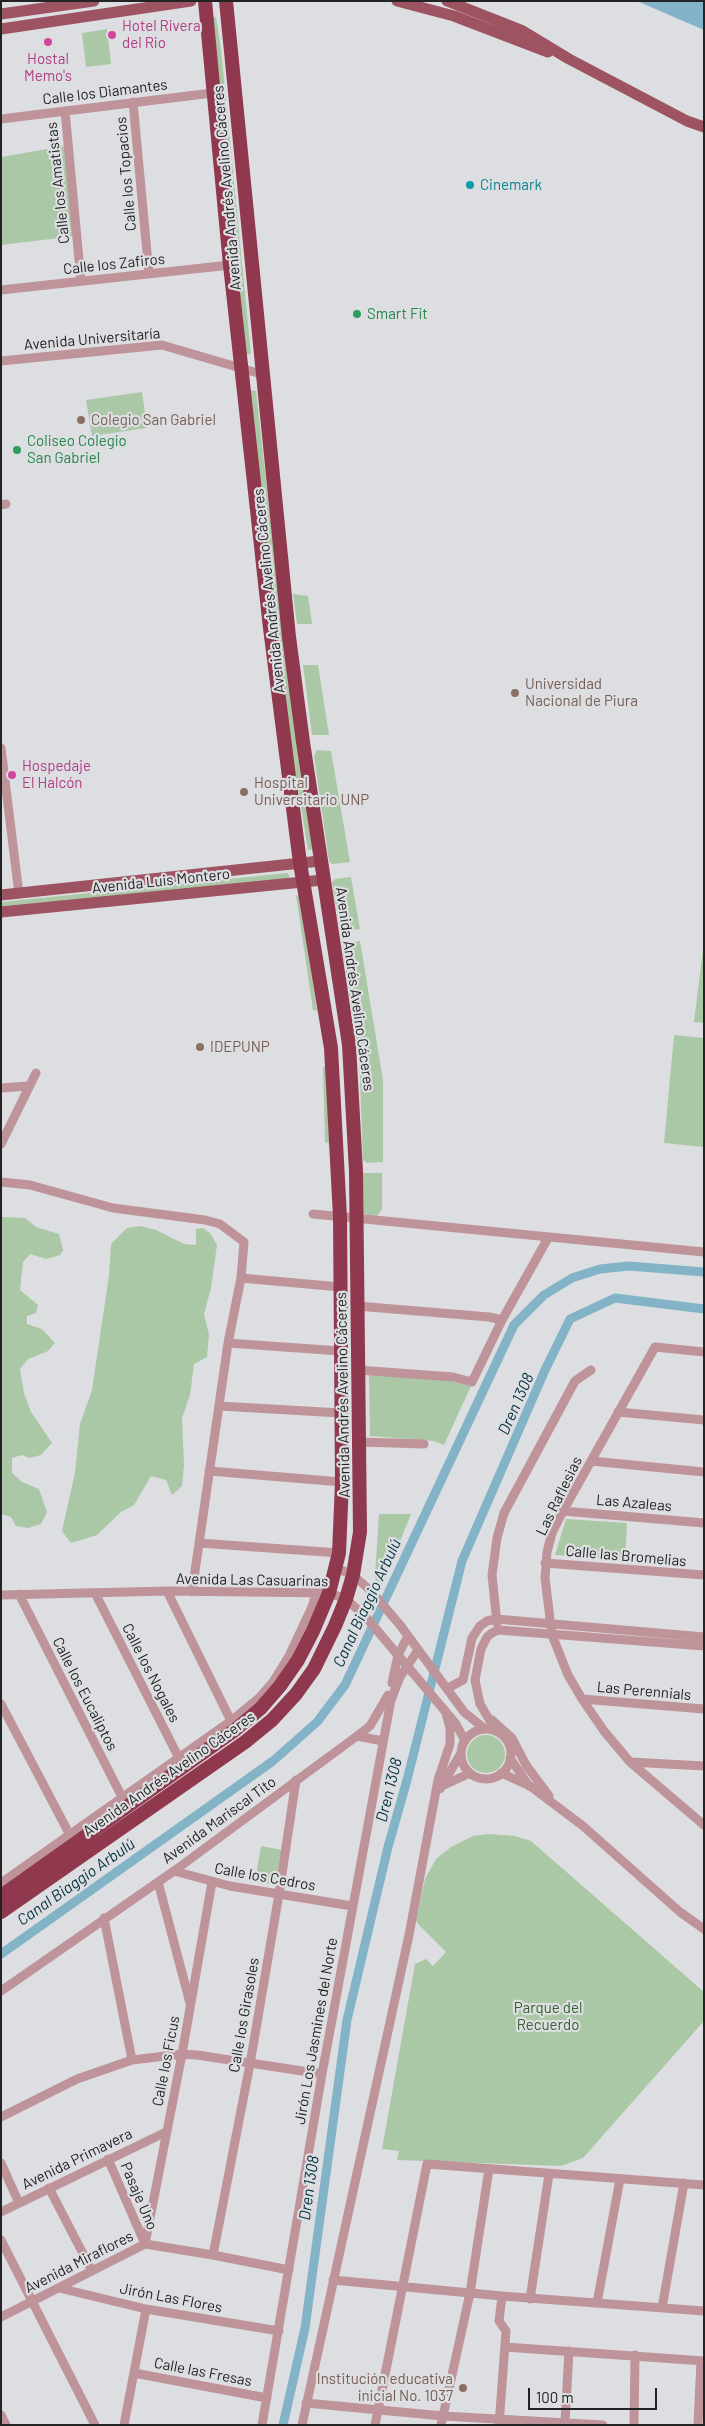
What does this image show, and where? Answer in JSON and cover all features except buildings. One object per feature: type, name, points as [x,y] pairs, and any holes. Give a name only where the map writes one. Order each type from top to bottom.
[{"type":"highway","name":"Avenida Andrés Avelino Cáceres","points":[[1,1896],[72,1839],[233,1725],[280,1686],[298,1660],[313,1631],[322,1593],[336,1568],[339,1553],[342,1482],[340,1217],[331,1048],[300,863],[270,628],[230,265],[204,1]]},
{"type":"highway","name":"Avenida Andrés Avelino Cáceres","points":[[1,1912],[262,1729],[296,1694],[314,1669],[346,1599],[353,1575],[361,1518],[357,1220],[354,1105],[349,1045],[320,861],[289,636],[261,374],[226,1]]},
{"type":"highway","points":[[248,1713],[262,1729]]},
{"type":"main road","points":[[1,14],[94,1]]},
{"type":"main road","points":[[1,29],[191,1]]},
{"type":"main road","points":[[397,1],[519,36]]},
{"type":"main road","points":[[447,1],[569,59],[687,121],[704,127]]},
{"type":"main road","name":"Avenida Luis Montero","points":[[1,895],[320,861]]},
{"type":"main road","name":"Avenida Luis Montero","points":[[1,912],[323,880]]},
{"type":"street","name":"Calle los Diamantes","points":[[1,119],[212,92]]},
{"type":"street","name":"Calle los Topacios","points":[[133,102],[149,274]]},
{"type":"street","name":"Calle los Amatistas","points":[[65,111],[81,281]]},
{"type":"street","name":"Calle los Zafiros","points":[[1,290],[230,265]]},
{"type":"street","name":"Avenida Universitaría","points":[[1,361],[162,345],[261,374]]},
{"type":"street","points":[[1,748],[19,894]]},
{"type":"street","points":[[1,1144],[36,1073]]},
{"type":"street","points":[[1,1088],[28,1086]]},
{"type":"street","points":[[1,1182],[30,1185],[113,1208],[205,1220],[220,1224],[244,1242],[242,1278],[228,1343],[192,1592]]},
{"type":"street","points":[[313,1214],[357,1220],[704,1252]]},
{"type":"street","points":[[358,1370],[453,1377],[472,1382],[502,1320],[548,1238]]},
{"type":"street","points":[[242,1278],[340,1287]]},
{"type":"street","points":[[357,1306],[489,1317],[502,1320]]},
{"type":"street","points":[[228,1343],[340,1351]]},
{"type":"street","name":"Las Raflesias","points":[[704,1352],[655,1347],[562,1511],[552,1533],[545,1563],[546,1595],[552,1634],[568,1674],[582,1699],[604,1731],[630,1762],[704,1824]]},
{"type":"street","points":[[498,1630],[492,1575],[497,1538],[504,1513],[575,1381],[590,1370]]},
{"type":"street","points":[[219,1406],[341,1413]]},
{"type":"street","points":[[618,1412],[704,1420]]},
{"type":"street","points":[[360,1442],[424,1444]]},
{"type":"street","points":[[591,1461],[704,1472]]},
{"type":"street","points":[[210,1471],[342,1482]]},
{"type":"street","name":"Las Azaleas","points":[[562,1511],[704,1523]]},
{"type":"street","points":[[199,1543],[339,1553]]},
{"type":"street","name":"Calle las Bromelias","points":[[545,1563],[704,1576]]},
{"type":"street","name":"Avenida Las Casuarinas","points":[[336,1568],[353,1575],[371,1590],[400,1625],[464,1712],[485,1729]]},
{"type":"street","points":[[167,1591],[233,1725]]},
{"type":"street","name":"Avenida Las Casuarinas","points":[[1,1595],[167,1591],[322,1593],[346,1599],[365,1616],[416,1676],[456,1724],[465,1741]]},
{"type":"street","name":"Calle los Nogales","points":[[95,1593],[181,1762]]},
{"type":"street","name":"Calle los Eucaliptos","points":[[19,1594],[124,1802]]},
{"type":"street","points":[[446,1686],[456,1685],[465,1675],[469,1650],[476,1630],[486,1621],[496,1619],[704,1637]]},
{"type":"street","points":[[530,1786],[510,1758],[507,1742],[496,1731],[485,1715],[477,1692],[476,1669],[481,1649],[487,1637],[498,1630],[704,1646]]},
{"type":"street","name":"Avenida Mariscal Tito","points":[[1,1991],[174,1871],[370,1726],[385,1703],[395,1674],[398,1655],[408,1636]]},
{"type":"street","name":"Jirón Los Jasmines del Norte","points":[[262,2425],[322,2074],[390,1700],[400,1677],[420,1652]]},
{"type":"street","name":"Las Perennials","points":[[582,1699],[704,1709]]},
{"type":"street","points":[[1,1704],[72,1839]]},
{"type":"street","points":[[440,1788],[438,1780],[450,1744],[450,1728],[446,1713]]},
{"type":"street","points":[[485,1715],[506,1730],[526,1765],[558,1807]]},
{"type":"street","points":[[302,2425],[440,1788],[461,1753],[465,1741],[474,1732],[485,1729],[496,1731]]},
{"type":"street","points":[[357,1736],[383,1741]]},
{"type":"street","points":[[461,1753],[463,1764],[470,1773],[486,1779],[501,1773],[510,1758]]},
{"type":"street","points":[[630,1762],[704,1766]]},
{"type":"street","points":[[440,1788],[470,1773]]},
{"type":"street","points":[[501,1773],[530,1786],[583,1826],[680,1912],[704,1930]]},
{"type":"street","name":"Calle los Girasoles","points":[[213,2254],[250,2064],[280,1894],[296,1780]]},
{"type":"street","name":"Avenida Andrés Avelino Cáceres","points":[[1,1883],[72,1839]]},
{"type":"street","name":"Calle los Cedros","points":[[174,1871],[212,1882],[352,1906]]},
{"type":"street","points":[[158,1882],[190,2006]]},
{"type":"street","name":"Calle los Ficus","points":[[145,2244],[182,2054],[212,1882]]},
{"type":"street","points":[[104,1918],[132,2060]]},
{"type":"street","points":[[1,2117],[77,2079],[132,2060],[182,2054],[322,2074]]},
{"type":"street","name":"Avenida Primavera","points":[[1,2212],[166,2132]]},
{"type":"street","name":"Pasaje Uno","points":[[108,2159],[145,2244]]},
{"type":"street","points":[[1,2162],[18,2204]]},
{"type":"street","points":[[375,2425],[427,2164],[704,2185]]},
{"type":"street","points":[[442,2420],[470,2293],[489,2169]]},
{"type":"street","points":[[530,2298],[549,2174]]},
{"type":"street","points":[[597,2303],[620,2179]]},
{"type":"street","points":[[662,2308],[684,2183]]},
{"type":"street","points":[[49,2188],[92,2271]]},
{"type":"street","points":[[1,2240],[95,2425]]},
{"type":"street","name":"Avenida Miraflores","points":[[1,2317],[145,2244],[213,2254],[289,2270]]},
{"type":"street","points":[[334,2280],[502,2296],[704,2311]]},
{"type":"street","name":"Jirón Las Flores","points":[[59,2288],[146,2309],[279,2330]]},
{"type":"street","points":[[500,2421],[506,2330],[499,2320],[502,2296]]},
{"type":"street","points":[[124,2425],[146,2309]]},
{"type":"street","points":[[505,2347],[702,2361],[698,2425]]},
{"type":"street","points":[[567,2423],[569,2351]]},
{"type":"street","points":[[634,2425],[635,2355]]},
{"type":"street","name":"Calle las Fresas","points":[[134,2373],[267,2398]]},
{"type":"street","points":[[306,2403],[378,2410],[442,2420],[603,2425]]},
{"type":"street","points":[[1,2415],[6,2425]]},
{"type":"green space","points":[[216,17],[221,49],[251,354],[243,355],[212,19]]},
{"type":"green space","points":[[107,29],[111,64],[86,67],[82,33]]},
{"type":"green space","points":[[65,146],[76,236],[1,245],[1,157]]},
{"type":"green space","points":[[250,390],[256,391],[289,686],[314,849],[308,850],[286,716]]},
{"type":"green space","points":[[142,392],[147,428],[92,436],[86,400]]},
{"type":"green space","points":[[293,594],[308,596],[312,624],[297,624]]},
{"type":"green space","points":[[303,665],[318,665],[329,735],[312,735]]},
{"type":"green space","points":[[317,750],[331,751],[350,862],[332,864],[329,861],[314,756]]},
{"type":"green space","points":[[287,873],[290,876],[288,879],[1,909],[1,902]]},
{"type":"green space","points":[[351,877],[360,929],[340,932],[332,882],[335,879]]},
{"type":"green space","points":[[296,895],[299,896],[317,1011],[313,1010]]},
{"type":"green space","points":[[360,941],[383,1080],[383,1162],[367,1163],[363,1160],[359,1055],[342,949],[344,944]]},
{"type":"green space","points":[[704,949],[704,1023],[694,1022]]},
{"type":"green space","points":[[674,1035],[704,1038],[704,1147],[664,1143]]},
{"type":"green space","points":[[323,1067],[327,1067],[329,1143],[325,1142]]},
{"type":"green space","points":[[363,1173],[382,1173],[382,1209],[377,1216],[362,1214]]},
{"type":"green space","points":[[1,1217],[25,1218],[36,1227],[59,1234],[63,1250],[60,1255],[46,1259],[30,1254],[23,1262],[20,1290],[38,1305],[36,1313],[27,1316],[27,1324],[42,1329],[55,1343],[48,1351],[28,1359],[20,1369],[24,1393],[31,1412],[52,1443],[41,1455],[30,1458],[22,1455],[12,1458],[12,1473],[22,1482],[39,1489],[47,1512],[41,1524],[28,1528],[16,1526],[11,1517],[1,1514]]},
{"type":"green space","points":[[140,1226],[156,1230],[184,1244],[196,1245],[196,1229],[203,1228],[210,1233],[217,1245],[211,1288],[204,1314],[209,1335],[207,1357],[194,1364],[190,1395],[182,1418],[184,1465],[182,1486],[172,1495],[166,1480],[151,1476],[134,1505],[121,1512],[97,1535],[71,1543],[62,1531],[75,1473],[80,1424],[92,1390],[109,1275],[111,1244],[127,1228]]},
{"type":"green space","points":[[369,1375],[442,1379],[471,1386],[444,1445],[434,1441],[370,1436]]},
{"type":"green space","points":[[379,1514],[411,1514],[381,1588],[377,1585],[375,1576]]},
{"type":"green space","points":[[566,1519],[627,1523],[625,1560],[555,1555]]},
{"type":"green space","points":[[486,1735],[500,1740],[505,1754],[500,1768],[486,1773],[472,1768],[467,1754],[472,1740]]},
{"type":"green space","name":"Parque del Recuerdo","points":[[489,1834],[515,1836],[531,1841],[704,1992],[704,2021],[583,2158],[561,2166],[397,2160],[399,2151],[382,2149],[415,1964],[426,1959],[433,1966],[446,1952],[416,1920],[425,1879],[436,1859],[451,1847],[473,1836]]},
{"type":"green space","points":[[261,1846],[282,1850],[275,1885],[255,1881]]},
{"type":"water","points":[[637,1],[704,1],[704,30]]},
{"type":"waterway","name":"Canal Biaggio Arbulú","points":[[1,1954],[273,1761],[317,1722],[345,1685],[514,1325],[544,1295],[572,1278],[600,1269],[629,1266],[704,1272]]},
{"type":"waterway","name":"Dren 1308","points":[[283,2425],[305,2328],[347,2020],[388,1847],[407,1780],[462,1561],[545,1370],[570,1319],[615,1298],[704,1309]]},
{"type":"place","name":"Hotel Rivera del Rio","points":[[112,35]]},
{"type":"place","name":"Hostal Memo's","points":[[48,42]]},
{"type":"place","name":"Cinemark","points":[[470,185]]},
{"type":"place","name":"Smart Fit","points":[[357,314]]},
{"type":"place","name":"Colegio San Gabriel","points":[[81,420]]},
{"type":"place","name":"Coliseo Colegio San Gabriel","points":[[17,450]]},
{"type":"place","name":"Universidad Nacional de Piura","points":[[515,693]]},
{"type":"place","name":"Hospedaje El Halcón","points":[[12,775]]},
{"type":"place","name":"Hospital Universitario UNP","points":[[244,792]]},
{"type":"place","name":"IDEPUNP","points":[[200,1047]]},
{"type":"place","name":"Institución educativa inicial No. 1037","points":[[463,2388]]}]
